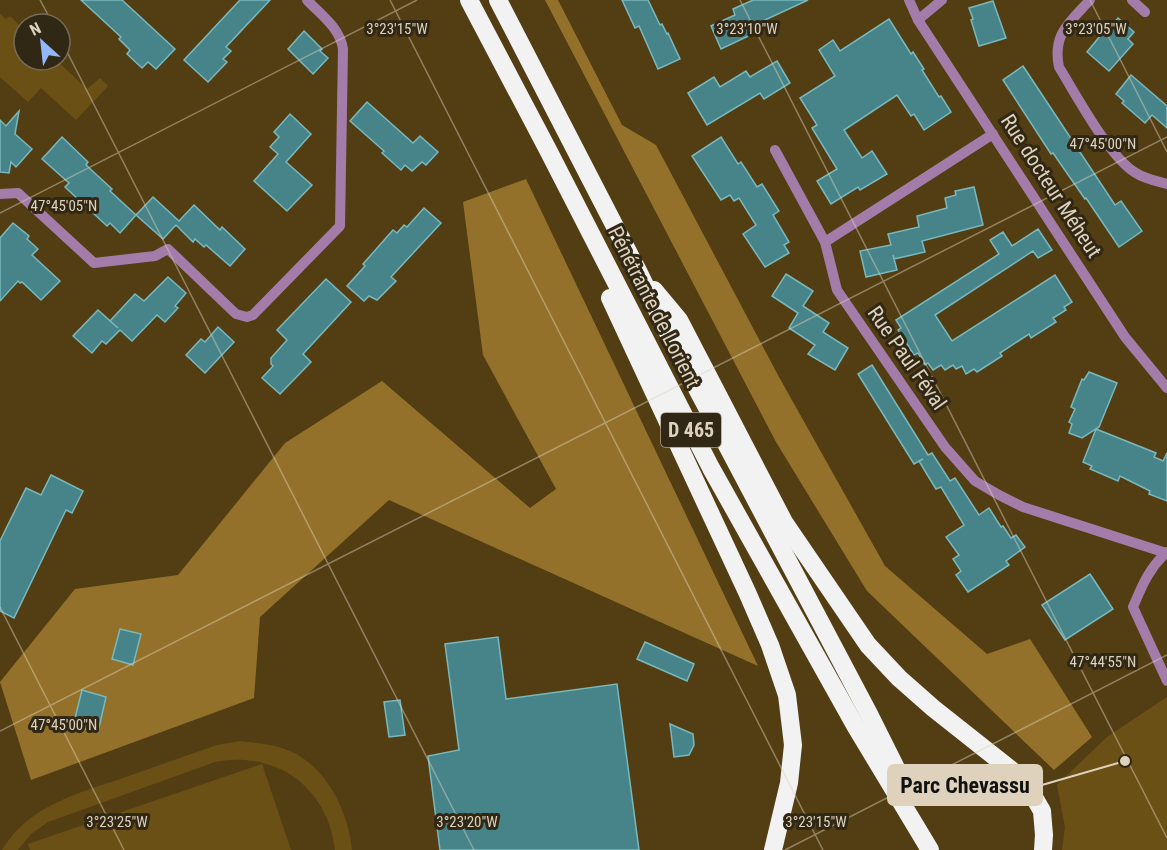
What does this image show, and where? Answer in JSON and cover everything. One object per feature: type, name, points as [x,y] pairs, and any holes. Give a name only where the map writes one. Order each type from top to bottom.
[{"type":"highway","points":[[463,0],[619,316],[770,645],[787,695],[793,745],[789,783],[773,850]]},
{"type":"highway","name":"Pénétrante de Lorient","points":[[469,0],[549,150],[711,468],[856,727],[930,850]]},
{"type":"highway","name":"Pénétrante de Lorient","points":[[498,0],[639,273],[675,349],[869,714],[936,850]]},
{"type":"highway","points":[[639,273],[680,320],[784,522],[868,645],[899,678],[933,708],[1024,780],[1042,811],[1043,850]]},
{"type":"street","points":[[0,194],[18,193],[94,263],[155,256],[168,249],[236,314],[253,315],[340,226],[342,44],[335,28],[307,0]]},
{"type":"street","name":"Rue docteur Méheut","points":[[909,0],[918,20],[1125,337],[1167,388]]},
{"type":"street","points":[[918,20],[942,0]]},
{"type":"street","points":[[1090,0],[1061,33],[1056,55],[1059,67],[1112,150],[1123,163],[1136,174],[1167,184]]},
{"type":"street","points":[[1131,0],[1145,12]]},
{"type":"street","points":[[825,242],[993,134]]},
{"type":"street","name":"Rue Paul Féval","points":[[775,150],[825,242],[837,290],[945,447],[975,481],[1023,507],[1167,553]]},
{"type":"street","points":[[1167,553],[1154,564],[1146,575],[1133,607],[1167,681]]},
{"type":"shaded area","points":[[545,0],[558,0],[622,125],[656,145],[779,377],[885,566],[987,654],[1030,639],[1092,737],[1054,770],[867,591],[776,442]]},
{"type":"shaded area","points":[[0,14],[6,19],[10,16],[12,18],[12,72],[69,72],[87,89],[100,78],[108,86],[76,120],[41,88],[28,102],[0,77]]},
{"type":"shaded area","points":[[526,179],[758,666],[389,500],[260,617],[254,698],[31,780],[0,682],[75,589],[178,575],[285,443],[382,381],[530,508],[556,489],[483,355],[463,202]]},
{"type":"shaded area","points":[[1167,697],[1167,850],[1062,850],[1065,827],[1057,785],[1107,737]]},
{"type":"shaded area","points":[[240,741],[282,748],[297,754],[322,775],[339,803],[350,834],[352,850],[335,850],[322,808],[296,778],[278,768],[259,762],[238,760],[215,762],[48,822],[31,834],[18,850],[2,850],[26,822],[41,811],[73,795],[217,745]]},
{"type":"shaded area","points":[[262,764],[291,850],[30,850],[28,844]]},
{"type":"building","points":[[81,0],[122,0],[175,49],[156,69],[148,62],[142,68],[127,54],[130,50],[119,39],[121,37]]},
{"type":"building","points":[[240,0],[270,0],[226,47],[231,51],[223,59],[227,62],[208,82],[184,60]]},
{"type":"building","points":[[622,0],[648,0],[660,25],[662,24],[668,33],[680,59],[658,69],[639,26],[635,28]]},
{"type":"building","points":[[753,0],[808,0],[752,26],[755,33],[721,49],[711,26],[735,15],[733,9]]},
{"type":"building","points":[[993,1],[1006,38],[979,46],[969,8]]},
{"type":"building","points":[[1118,18],[1134,32],[1128,39],[1133,44],[1109,71],[1087,52],[1109,25],[1112,25]]},
{"type":"building","points":[[889,19],[951,112],[924,130],[914,114],[911,116],[897,95],[844,130],[862,158],[872,151],[887,174],[860,190],[858,187],[831,204],[817,181],[837,169],[812,128],[817,125],[800,98],[835,76],[819,50],[833,40],[840,51]]},
{"type":"building","points":[[304,31],[328,58],[313,74],[288,49]]},
{"type":"building","points":[[777,61],[790,83],[764,99],[760,93],[707,125],[688,93],[714,77],[720,87],[746,71],[750,77]]},
{"type":"building","points":[[1023,66],[1115,205],[1121,201],[1142,231],[1119,247],[1086,198],[1053,153],[1051,154],[1003,80]]},
{"type":"building","points":[[1131,75],[1167,106],[1167,128],[1152,115],[1145,123],[1122,103],[1124,101],[1116,94]]},
{"type":"building","points":[[367,102],[413,143],[420,136],[438,152],[426,165],[422,162],[412,171],[405,165],[401,170],[382,153],[384,151],[350,121]]},
{"type":"building","points":[[19,111],[15,134],[32,149],[16,167],[11,162],[9,173],[0,172],[0,120],[6,126]]},
{"type":"building","points":[[290,114],[311,134],[286,162],[312,185],[287,211],[254,181],[278,154],[270,147],[279,137],[274,132]]},
{"type":"building","points":[[62,137],[88,162],[86,165],[112,189],[110,191],[136,215],[120,233],[110,223],[107,226],[65,187],[69,183],[42,159]]},
{"type":"building","points":[[721,137],[738,164],[741,162],[757,187],[762,184],[779,211],[773,215],[789,242],[784,245],[789,253],[765,267],[743,234],[756,225],[739,198],[734,201],[730,195],[721,200],[692,156]]},
{"type":"building","points":[[974,187],[983,225],[922,241],[925,252],[894,259],[897,270],[866,277],[860,251],[891,245],[888,234],[919,227],[917,216],[947,208],[945,198],[956,195],[955,191]]},
{"type":"building","points":[[153,197],[179,221],[194,205],[220,230],[222,227],[245,249],[230,266],[206,245],[204,247],[195,239],[193,242],[176,225],[163,239],[136,215]]},
{"type":"building","points":[[424,208],[441,223],[391,277],[396,281],[377,300],[369,296],[364,301],[347,286],[393,230],[397,233],[404,225],[407,227]]},
{"type":"building","points":[[13,223],[29,236],[27,239],[38,249],[32,255],[60,281],[41,300],[18,281],[0,301],[0,238]]},
{"type":"building","points":[[1038,229],[1052,250],[1038,258],[1033,251],[935,315],[952,341],[1055,275],[1072,302],[1064,307],[1066,310],[1053,318],[1056,322],[1031,338],[1029,334],[1000,353],[1002,356],[977,372],[974,369],[966,374],[962,366],[956,369],[953,365],[945,370],[941,365],[933,370],[928,363],[925,365],[918,353],[914,355],[898,330],[901,328],[896,320],[999,254],[990,240],[1003,232],[1012,246]]},
{"type":"building","points":[[786,274],[813,291],[803,306],[829,323],[823,332],[848,348],[835,370],[808,354],[815,345],[789,328],[798,313],[772,296]]},
{"type":"building","points":[[168,277],[186,293],[175,306],[178,308],[165,322],[157,315],[132,341],[120,330],[106,344],[102,341],[92,353],[73,336],[98,310],[110,321],[135,294],[144,301]]},
{"type":"building","points":[[326,279],[351,302],[303,354],[311,362],[280,394],[262,378],[273,366],[271,358],[287,340],[277,330]]},
{"type":"building","points":[[218,327],[234,342],[205,373],[186,355],[201,339],[205,342]]},
{"type":"building","points":[[872,365],[928,455],[932,453],[950,481],[955,478],[979,515],[989,508],[1011,538],[1016,535],[1025,547],[1006,561],[1009,565],[968,592],[956,575],[961,571],[953,559],[959,555],[946,537],[964,525],[941,487],[936,489],[919,461],[914,464],[858,374]]},
{"type":"building","points":[[1089,372],[1117,383],[1099,427],[1082,438],[1069,433],[1072,424],[1069,422],[1075,409],[1071,407],[1082,379],[1084,380]]},
{"type":"building","points":[[1096,429],[1156,453],[1154,457],[1163,461],[1167,453],[1167,501],[1149,494],[1150,491],[1120,476],[1118,481],[1090,469],[1092,466],[1083,462]]},
{"type":"building","points":[[51,475],[83,491],[72,513],[66,510],[14,618],[0,611],[0,541],[26,488],[41,495]]},
{"type":"building","points":[[1090,574],[1113,609],[1065,640],[1042,605]]},
{"type":"building","points":[[120,629],[141,634],[133,665],[112,659]]},
{"type":"building","points":[[498,637],[506,699],[617,684],[639,850],[440,850],[428,756],[459,750],[445,644]]},
{"type":"building","points":[[645,642],[694,664],[687,681],[637,659]]},
{"type":"building","points":[[82,690],[106,697],[98,732],[73,726]]},
{"type":"building","points":[[400,700],[405,735],[389,737],[384,702]]},
{"type":"building","points":[[670,724],[693,734],[694,745],[689,755],[674,757]]},
{"type":"place","name":"Parc Chevassu","points":[[1125,761]]}]
